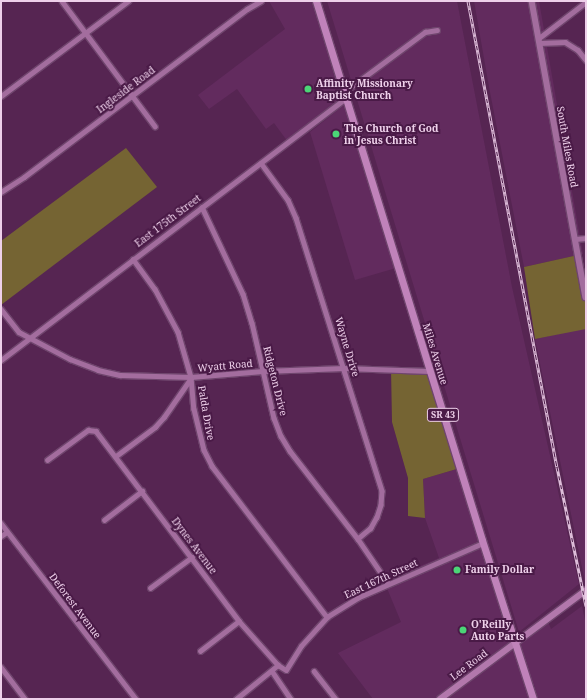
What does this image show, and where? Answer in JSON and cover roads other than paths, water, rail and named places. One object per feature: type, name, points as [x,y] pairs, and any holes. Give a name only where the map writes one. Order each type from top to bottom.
[{"type":"main road","name":"Miles Avenue","points":[[316,1],[429,370],[533,699]]},
{"type":"main road","name":"Lee Road","points":[[440,699],[586,590]]},
{"type":"street","points":[[62,1],[155,126]]},
{"type":"street","points":[[1,96],[128,1]]},
{"type":"street","name":"Ingleside Road","points":[[1,192],[24,177],[247,9],[262,1]]},
{"type":"street","name":"South Miles Road","points":[[532,1],[586,297]]},
{"type":"street","points":[[539,40],[586,2]]},
{"type":"street","name":"East 175th Street","points":[[1,360],[261,163],[402,49],[425,32],[437,30]]},
{"type":"street","points":[[539,40],[566,42],[578,50],[586,60]]},
{"type":"street","name":"Wayne Drive","points":[[261,163],[288,200],[296,218],[382,491],[381,505],[377,517],[371,528],[358,539]]},
{"type":"street","name":"Ridgeton Drive","points":[[202,207],[243,294],[274,418],[281,436],[290,452],[358,539],[388,583]]},
{"type":"street","points":[[575,239],[586,238]]},
{"type":"street","name":"Palda Drive","points":[[133,259],[156,289],[178,332],[192,377],[194,409],[199,433],[204,450],[212,466],[327,617]]},
{"type":"street","name":"Wyatt Road","points":[[1,309],[19,332],[70,359],[113,374],[143,377],[192,377],[263,371],[344,368],[429,370]]},
{"type":"street","points":[[116,456],[155,427],[192,377]]},
{"type":"street","name":"Dynes Avenue","points":[[47,460],[88,430],[96,431],[239,621],[278,665],[286,670]]},
{"type":"street","points":[[104,520],[142,491]]},
{"type":"street","name":"Deforest Avenue","points":[[1,523],[136,699]]},
{"type":"street","points":[[1,536],[8,532]]},
{"type":"street","name":"East 167th Street","points":[[286,670],[301,646],[327,617],[356,598],[483,543]]},
{"type":"street","points":[[150,588],[192,557]]},
{"type":"street","points":[[200,651],[239,621]]},
{"type":"street","points":[[236,699],[278,665]]},
{"type":"street","points":[[1,667],[25,699]]},
{"type":"street","points":[[272,671],[291,699]]},
{"type":"street","points":[[314,671],[336,699]]},
{"type":"railway","points":[[468,1],[557,467],[586,606]]},
{"type":"place","name":"Affinity Missionary Baptist Church","points":[[308,89]]},
{"type":"place","name":"The Church of God in Jesus Christ","points":[[336,134]]},
{"type":"place","name":"Family Dollar","points":[[457,570]]},
{"type":"place","name":"O'Reilly Auto Parts","points":[[463,630]]}]
